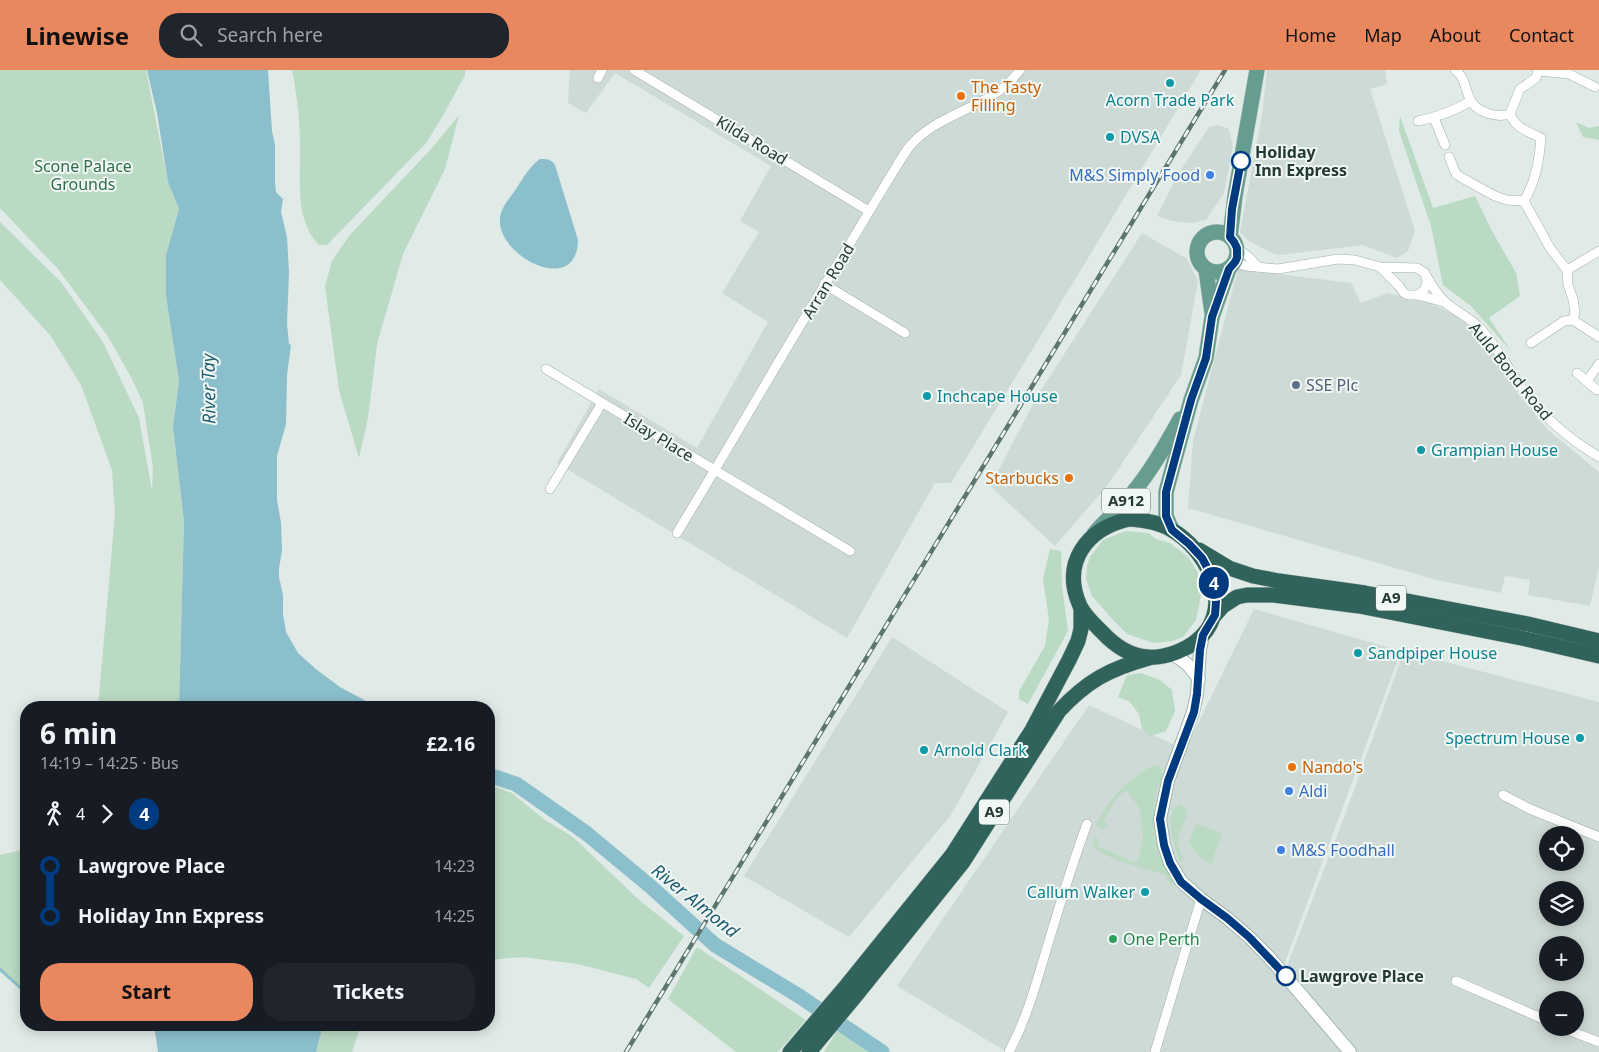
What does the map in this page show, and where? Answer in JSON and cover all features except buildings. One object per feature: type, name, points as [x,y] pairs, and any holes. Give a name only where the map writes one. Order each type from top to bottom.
[{"type":"highway","points":[[1129,519],[1150,521],[1172,530],[1189,544],[1202,558],[1213,580],[1216,602],[1215,615],[1203,635],[1195,643],[1172,654],[1148,658],[1126,651],[1100,630],[1081,608],[1077,596],[1074,572],[1078,557],[1093,535],[1114,522],[1129,519]]},
{"type":"highway","name":"A9","points":[[1189,544],[1229,568],[1253,576],[1384,596],[1528,624],[1599,641]]},
{"type":"highway","name":"A9","points":[[1215,615],[1223,606],[1237,597],[1247,594],[1274,595],[1359,606],[1526,639],[1599,656]]},
{"type":"highway","name":"A9","points":[[852,989],[952,855],[1032,730],[1070,660],[1078,641],[1082,620],[1081,608]]},
{"type":"highway","name":"A9","points":[[802,1049],[962,862],[1058,711],[1074,694],[1098,677],[1124,665],[1148,658]]},
{"type":"main road","name":"A912","points":[[1172,530],[1166,516],[1166,492],[1191,400],[1206,358],[1212,317],[1233,254],[1234,196],[1258,70]]},
{"type":"main road","name":"A912","points":[[1212,317],[1206,270],[1198,262],[1196,251],[1200,241],[1210,233],[1221,219],[1234,196]]},
{"type":"main road","points":[[1206,270],[1217,273],[1233,254],[1220,232],[1210,233]]},
{"type":"main road","name":"A912","points":[[1093,535],[1124,504],[1154,464],[1191,400]]},
{"type":"street","name":"Kilda Road","points":[[634,70],[869,211]]},
{"type":"street","name":"Arran Road","points":[[677,533],[824,284],[904,154],[916,140],[935,126],[991,97],[1008,84],[1020,70]]},
{"type":"street","points":[[1455,70],[1461,74],[1471,101],[1476,107],[1488,113],[1501,116],[1510,114]]},
{"type":"street","points":[[1524,201],[1531,189],[1539,164],[1540,138],[1519,128],[1512,121],[1510,114],[1520,89],[1536,78],[1539,70],[1569,74],[1595,87]]},
{"type":"street","points":[[1418,121],[1434,118],[1471,101]]},
{"type":"street","points":[[1434,118],[1445,145]]},
{"type":"street","points":[[1449,157],[1456,174],[1462,178],[1495,196],[1507,200],[1524,201]]},
{"type":"street","points":[[1524,201],[1550,248],[1567,270],[1568,285],[1575,312],[1573,320]]},
{"type":"street","points":[[1567,270],[1599,251]]},
{"type":"street","points":[[1233,254],[1249,257],[1258,267]]},
{"type":"street","name":"Auld Bond Road","points":[[1233,254],[1246,266],[1278,269],[1338,259],[1355,260],[1380,267],[1417,268],[1427,277],[1446,303]]},
{"type":"street","name":"Auld Bond Road","points":[[1380,267],[1408,295],[1418,295],[1446,303],[1465,315],[1481,329],[1528,396],[1555,426],[1576,443],[1599,457]]},
{"type":"street","points":[[1399,286],[1400,276],[1407,268]]},
{"type":"street","points":[[1418,295],[1426,286],[1427,277]]},
{"type":"street","points":[[824,284],[905,333]]},
{"type":"street","points":[[1531,343],[1564,321],[1573,320],[1599,337]]},
{"type":"street","points":[[1587,381],[1599,364]]},
{"type":"street","name":"Islay Place","points":[[546,369],[850,551]]},
{"type":"street","points":[[1577,373],[1597,390]]},
{"type":"street","points":[[550,489],[602,403]]},
{"type":"street","points":[[1203,635],[1194,712],[1168,781],[1160,819],[1164,845],[1170,863],[1181,882],[1227,918],[1270,958],[1350,1052]]},
{"type":"street","points":[[1172,654],[1187,664],[1199,679]]},
{"type":"street","points":[[1503,794],[1530,809],[1599,837]]},
{"type":"street","points":[[1009,1052],[1021,1029],[1032,999],[1070,871],[1087,824]]},
{"type":"street","points":[[1155,1052],[1201,899]]},
{"type":"street","points":[[1456,981],[1539,1017]]},
{"type":"street","points":[[1584,1036],[1599,1042]]},
{"type":"shaded area","points":[[570,70],[1201,70],[951,483],[935,483],[847,638],[557,463],[599,389],[697,448],[768,322],[722,293],[759,232],[740,221],[771,166],[615,73],[586,113],[568,103]]},
{"type":"shaded area","points":[[1267,70],[1385,70],[1387,84],[1370,89],[1415,231],[1408,251],[1397,258],[1363,245],[1280,255],[1274,254],[1249,241],[1240,232],[1262,115]]},
{"type":"shaded area","points":[[1218,125],[1229,129],[1233,146],[1224,193],[1206,220],[1192,223],[1172,221],[1157,216],[1177,176],[1209,127]]},
{"type":"shaded area","points":[[1142,233],[1187,259],[1198,281],[1181,375],[1107,486],[1055,546],[990,486],[1038,395]]},
{"type":"shaded area","points":[[1238,269],[1351,283],[1361,303],[1388,293],[1427,302],[1455,314],[1487,343],[1518,394],[1548,430],[1599,472],[1599,566],[1590,606],[1528,595],[1530,580],[1505,576],[1501,593],[1437,580],[1188,508],[1193,441]]},
{"type":"shaded area","points":[[1254,609],[1401,651],[1277,984],[1280,984],[1346,812],[1404,651],[1599,702],[1599,1052],[1007,1052],[897,986],[1089,705],[1185,750]]},
{"type":"shaded area","points":[[892,637],[1008,712],[951,815],[849,937],[744,876]]},
{"type":"green space","name":"Scone Palace Grounds","points":[[0,70],[146,70],[168,182],[179,209],[166,255],[166,296],[179,381],[173,427],[184,522],[179,701],[99,701],[115,514],[112,470],[81,385],[50,335],[0,280],[0,222],[61,282],[103,342],[139,418],[152,491],[153,468],[143,403],[131,377],[107,335],[58,269],[0,208]]},
{"type":"green space","points":[[292,70],[465,70],[465,75],[427,142],[327,245],[319,245],[311,235],[302,211],[300,198],[299,118]]},
{"type":"green space","points":[[459,115],[445,169],[403,254],[377,344],[368,418],[359,458],[339,390],[325,286],[332,261],[349,236],[432,148]]},
{"type":"green space","points":[[1400,116],[1433,208],[1475,196],[1516,273],[1520,296],[1489,318],[1511,351],[1471,306],[1443,285],[1431,226],[1399,131]]},
{"type":"green space","points":[[1576,122],[1589,128],[1599,126],[1599,140],[1583,137]]},
{"type":"green space","points":[[1126,531],[1148,533],[1156,539],[1170,543],[1188,557],[1198,573],[1202,590],[1196,620],[1183,637],[1172,641],[1154,643],[1127,634],[1092,596],[1086,579],[1090,557],[1103,540]]},
{"type":"green space","points":[[1050,549],[1061,551],[1062,586],[1068,631],[1028,704],[1019,699],[1019,691],[1045,646],[1049,619],[1043,579]]},
{"type":"green space","points":[[1141,673],[1160,680],[1172,690],[1175,711],[1166,731],[1150,736],[1142,729],[1139,714],[1129,701],[1118,697],[1127,675]]},
{"type":"green space","points":[[1154,765],[1162,769],[1162,773],[1154,809],[1154,831],[1163,861],[1175,882],[1171,885],[1165,875],[1103,854],[1095,847],[1094,843],[1094,836],[1098,839],[1098,846],[1137,862],[1143,840],[1140,810],[1127,790],[1119,796],[1111,808],[1104,821],[1108,825],[1103,829],[1096,825],[1107,806],[1120,790],[1136,776]]},
{"type":"green space","points":[[495,787],[512,793],[545,820],[573,837],[638,899],[684,936],[649,988],[636,979],[578,964],[522,957],[495,959]]},
{"type":"green space","points":[[1180,804],[1185,807],[1188,813],[1179,836],[1179,847],[1184,859],[1180,863],[1172,835],[1171,821],[1174,808]]},
{"type":"green space","points":[[1196,824],[1222,833],[1211,865],[1196,853],[1189,842]]},
{"type":"green space","points":[[20,850],[20,989],[0,972],[0,855]]},
{"type":"green space","points":[[697,947],[806,1020],[778,1052],[736,1052],[668,999]]},
{"type":"green space","points":[[321,1031],[359,1031],[352,1052],[316,1052]]},
{"type":"green space","points":[[837,1031],[872,1052],[824,1052]]},
{"type":"water","name":"River Tay","points":[[147,70],[268,70],[272,131],[275,145],[276,192],[283,199],[281,212],[287,237],[289,272],[287,324],[289,344],[291,345],[287,375],[286,424],[277,456],[277,500],[281,523],[282,551],[279,577],[283,595],[283,614],[286,632],[298,653],[340,687],[366,701],[179,701],[184,522],[173,427],[179,381],[166,296],[166,255],[179,209],[168,182],[157,113]]},
{"type":"water","points":[[540,159],[549,160],[555,165],[578,240],[574,257],[565,266],[552,269],[537,265],[523,257],[510,246],[502,232],[500,218],[504,206],[527,172]]},
{"type":"water","points":[[155,1031],[321,1031],[316,1052],[158,1052]]},
{"type":"waterway","name":"River Almond","points":[[495,777],[516,784],[586,833],[650,886],[715,945],[799,996],[882,1052]]},
{"type":"waterway","points":[[0,969],[20,987]]},
{"type":"railway","points":[[626,1052],[1225,70]]},
{"type":"bus line","name":"4","points":[[1241,161],[1234,196],[1230,237],[1237,248],[1237,258],[1229,269],[1212,317],[1206,358],[1191,400],[1166,492],[1166,516],[1172,530],[1202,558],[1213,580],[1216,602],[1215,615],[1203,635],[1200,650],[1199,679],[1194,712],[1168,781],[1160,819],[1164,845],[1170,863],[1181,882],[1249,937],[1286,976]]},
{"type":"place","name":"Acorn Trade Park","points":[[1170,83]]},
{"type":"place","name":"The Tasty Filling","points":[[961,96]]},
{"type":"place","name":"DVSA","points":[[1110,137]]},
{"type":"place","name":"Holiday Inn Express","points":[[1241,161]]},
{"type":"place","name":"M&S Simply Food","points":[[1210,175]]},
{"type":"place","name":"SSE Plc","points":[[1296,385]]},
{"type":"place","name":"Inchcape House","points":[[927,396]]},
{"type":"place","name":"Grampian House","points":[[1421,450]]},
{"type":"place","name":"Starbucks","points":[[1069,478]]},
{"type":"place","name":"Sandpiper House","points":[[1358,653]]},
{"type":"place","name":"Spectrum House","points":[[1580,738]]},
{"type":"place","name":"Arnold Clark","points":[[924,750]]},
{"type":"place","name":"Nando's","points":[[1292,767]]},
{"type":"place","name":"Aldi","points":[[1289,791]]},
{"type":"place","name":"M&S Foodhall","points":[[1281,850]]},
{"type":"place","name":"Callum Walker","points":[[1145,892]]},
{"type":"place","name":"One Perth","points":[[1113,939]]},
{"type":"place","name":"Lawgrove Place","points":[[1286,976]]}]
